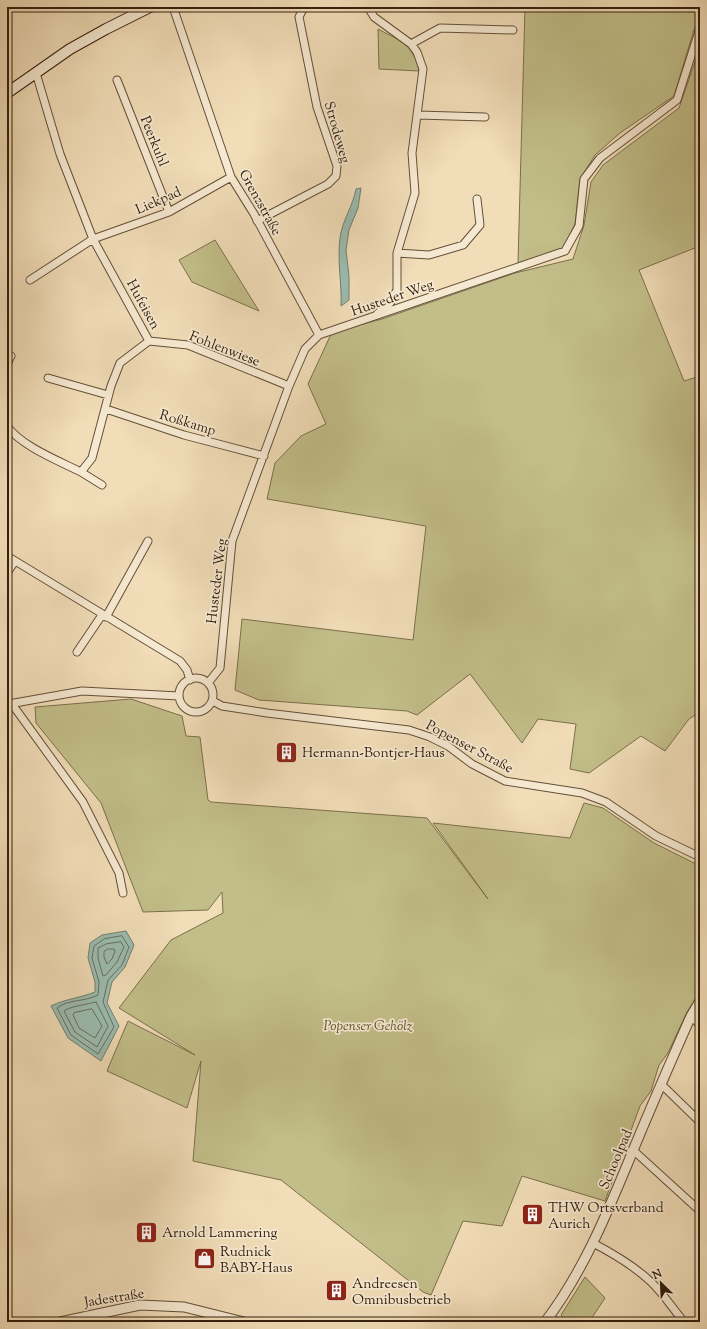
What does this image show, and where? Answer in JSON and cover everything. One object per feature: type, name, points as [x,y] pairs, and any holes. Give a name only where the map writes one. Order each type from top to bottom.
[{"type":"main road","points":[[7,92],[70,49],[150,7]]},
{"type":"street","name":"Grenzstraße","points":[[173,7],[231,177],[257,221],[319,335]]},
{"type":"street","name":"Strodeweg","points":[[257,221],[328,184],[336,176],[337,166],[317,107],[299,17],[304,7]]},
{"type":"street","points":[[368,7],[374,17],[411,44],[417,52],[423,69],[412,153],[414,193],[397,253],[397,290],[390,303],[374,317]]},
{"type":"street","points":[[411,44],[440,28],[513,30]]},
{"type":"street","name":"Husteder Weg","points":[[208,683],[220,668],[232,541],[289,386],[305,349],[319,335],[565,251],[579,226],[584,179],[600,158],[677,100],[700,28]]},
{"type":"street","name":"Hufeisen","points":[[36,73],[60,154],[93,239],[150,341],[120,363],[108,395],[106,409],[92,458],[81,472]]},
{"type":"street","name":"Peerkuhl","points":[[116,80],[169,212]]},
{"type":"street","points":[[418,115],[485,117]]},
{"type":"street","name":"Liekpad","points":[[93,239],[169,212],[231,177]]},
{"type":"street","points":[[397,253],[429,256],[462,246],[480,225],[477,199]]},
{"type":"street","points":[[30,280],[93,239]]},
{"type":"street","name":"Fohlenwiese","points":[[150,341],[188,345],[289,386]]},
{"type":"street","points":[[7,364],[11,356]]},
{"type":"street","points":[[48,378],[108,395]]},
{"type":"street","name":"Roßkamp","points":[[106,409],[184,435],[264,456]]},
{"type":"street","points":[[7,426],[11,432],[25,442],[102,485]]},
{"type":"street","points":[[77,652],[104,616],[148,541]]},
{"type":"street","points":[[7,556],[180,661],[187,670],[190,680]]},
{"type":"street","points":[[7,573],[15,561]]},
{"type":"street","points":[[200,679],[208,683],[213,692],[212,701],[205,710],[194,712],[183,706],[179,696],[182,686],[190,680],[200,679]]},
{"type":"street","points":[[123,893],[119,873],[83,802],[9,704],[82,691],[179,696]]},
{"type":"street","name":"Popenser Straße","points":[[212,701],[222,706],[267,713],[409,730],[430,737],[448,746],[472,764],[505,781],[582,793],[606,802],[656,836],[700,857]]},
{"type":"street","name":"Schoolpad","points":[[550,1320],[582,1266],[593,1243],[691,1016],[700,1001]]},
{"type":"street","points":[[691,1016],[700,1026]]},
{"type":"street","points":[[661,1084],[700,1122]]},
{"type":"street","points":[[633,1150],[700,1211]]},
{"type":"street","points":[[593,1243],[618,1256],[635,1268],[651,1282],[684,1322]]},
{"type":"street","name":"Jadestraße","points":[[60,1322],[140,1304],[184,1307],[244,1322]]},
{"type":"green space","points":[[525,7],[700,7],[700,16],[697,20],[674,96],[620,133],[595,155],[580,179],[575,224],[563,249],[518,263]]},
{"type":"green space","points":[[378,29],[399,40],[409,49],[413,54],[419,71],[379,69]]},
{"type":"green space","points":[[700,47],[700,246],[639,270],[684,381],[700,376],[700,712],[689,719],[665,751],[641,736],[589,773],[570,769],[576,724],[538,719],[522,743],[470,674],[417,715],[407,711],[259,700],[235,690],[242,619],[413,640],[426,526],[267,499],[275,463],[301,436],[326,424],[308,384],[332,332],[382,319],[515,273],[573,259],[584,225],[591,182],[603,165],[679,108]]},
{"type":"green space","points":[[215,240],[259,311],[192,282],[179,260]]},
{"type":"green space","name":"Popenser Gehölz","points":[[131,699],[182,716],[186,736],[200,737],[208,800],[211,802],[427,818],[488,899],[433,823],[570,838],[584,803],[603,808],[654,843],[700,866],[700,991],[687,1012],[668,1053],[659,1065],[651,1091],[640,1106],[605,1201],[522,1176],[502,1226],[463,1221],[431,1295],[423,1292],[281,1180],[193,1161],[201,1061],[187,1108],[107,1071],[128,1021],[195,1055],[119,1008],[171,940],[223,913],[222,892],[208,910],[143,912],[101,803],[36,723],[35,707]]},
{"type":"green space","points":[[585,1277],[605,1298],[589,1322],[567,1322],[561,1315]]},
{"type":"water","points":[[361,188],[358,208],[349,230],[346,250],[349,276],[349,300],[341,306],[339,255],[341,232],[356,189]]},
{"type":"water","points":[[126,931],[134,945],[125,967],[112,982],[107,1003],[119,1026],[101,1061],[68,1038],[51,1006],[95,992],[95,982],[88,958],[90,943],[102,935]]},
{"type":"place","name":"Hermann-Bontjer-Haus","points":[[286,752]]},
{"type":"place","name":"THW Ortsverband Aurich","points":[[532,1215]]},
{"type":"place","name":"Arnold Lammering","points":[[146,1232]]},
{"type":"place","name":"Rudnick BABY-Haus","points":[[204,1259]]},
{"type":"place","name":"Andreesen Omnibusbetrieb","points":[[337,1291]]}]
